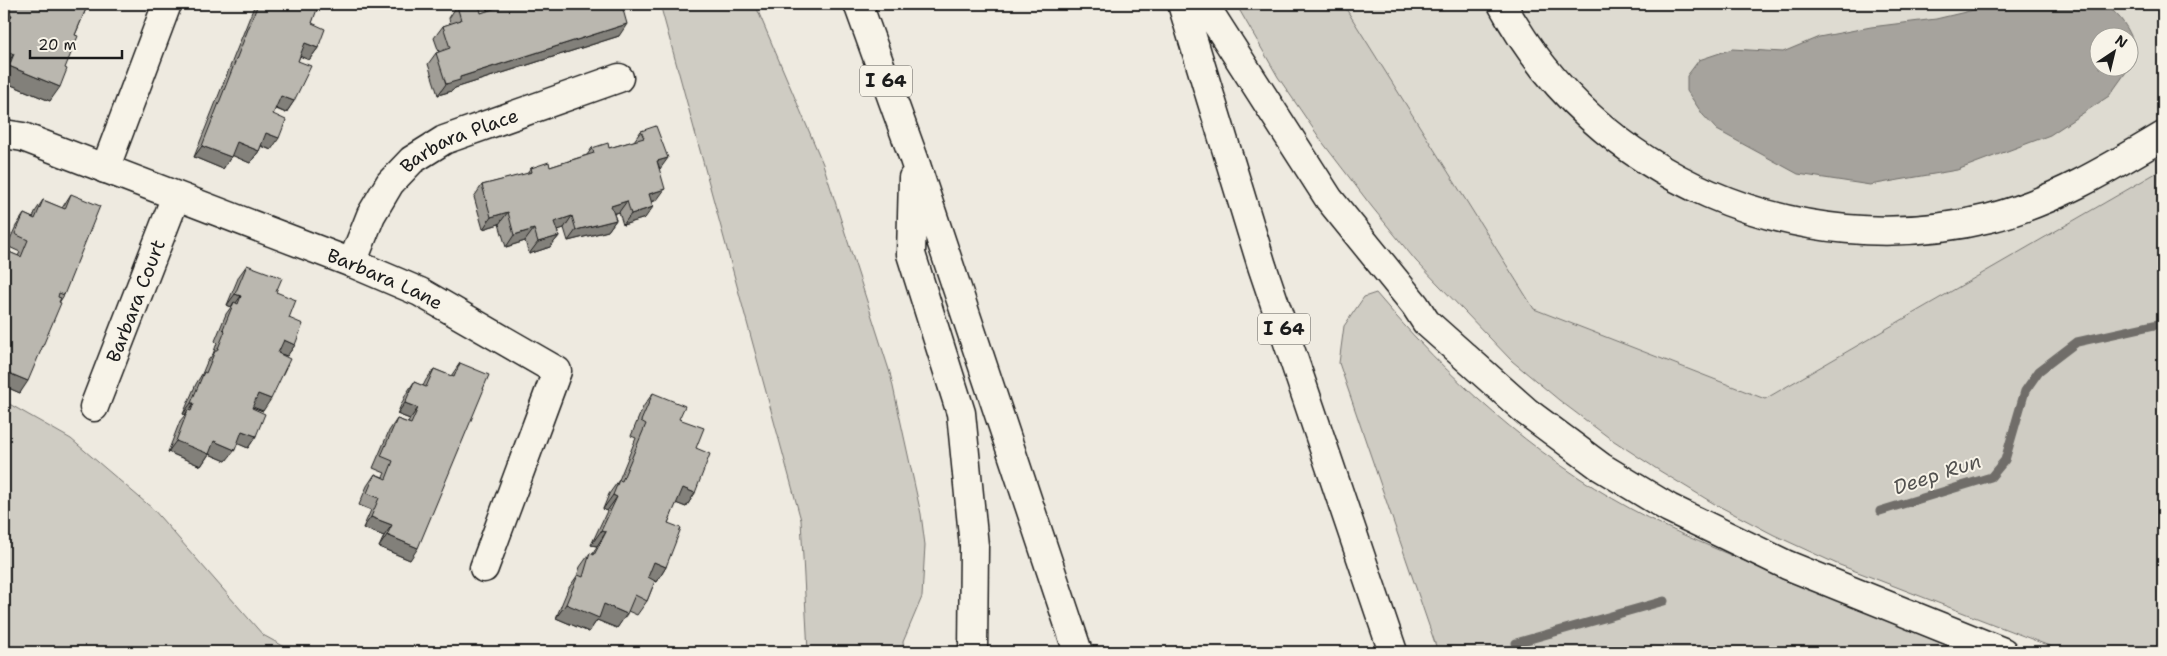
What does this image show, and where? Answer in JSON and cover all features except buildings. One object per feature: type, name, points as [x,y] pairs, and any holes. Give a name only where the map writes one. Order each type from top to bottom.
[{"type":"main road","points":[[105,169],[167,4]]},
{"type":"main road","name":"I 64","points":[[858,4],[914,159],[1078,652]]},
{"type":"main road","name":"I 64","points":[[1182,4],[1262,266],[1393,652]]},
{"type":"main road","points":[[1204,4],[1329,199],[1415,305],[1426,322],[1527,412],[1601,467],[1669,508],[1787,566],[2003,652]]},
{"type":"main road","points":[[1502,4],[1515,29],[1568,97],[1604,130],[1640,157],[1672,177],[1711,196],[1778,218],[1818,226],[1874,231],[1912,231],[1991,218],[2060,194],[2163,136]]},
{"type":"main road","name":"Barbara Place","points":[[352,263],[371,215],[390,183],[412,160],[444,140],[619,78]]},
{"type":"main road","name":"Barbara Lane","points":[[4,134],[23,137],[352,263],[420,292],[557,371],[484,568]]},
{"type":"main road","points":[[914,159],[911,254],[961,413],[974,546],[974,652]]},
{"type":"main road","name":"Barbara Court","points":[[94,407],[176,196]]},
{"type":"shaded area","points":[[660,4],[755,4],[823,164],[890,373],[921,514],[925,545],[922,597],[903,642],[904,652],[808,652],[801,520]]},
{"type":"shaded area","points":[[1236,4],[1343,4],[1534,309],[1765,399],[2163,169],[2163,652],[2065,652],[1837,564],[1774,535],[1713,503],[1608,437],[1512,361],[1416,261],[1323,143],[1278,77]]},
{"type":"shaded area","points":[[1343,4],[2163,4],[2163,169],[1765,399],[1534,309]]},
{"type":"shaded area","points":[[1989,4],[2099,4],[2108,8],[2118,16],[2127,28],[2090,28],[2090,78],[2122,78],[2109,96],[2050,135],[1957,170],[1870,185],[1798,174],[1717,130],[1703,115],[1687,91],[1687,76],[1699,60],[1732,49],[1783,52],[1819,37],[1871,27],[1936,19],[1978,9]]},
{"type":"shaded area","points":[[1376,293],[1462,385],[1493,413],[1559,464],[1594,487],[1631,509],[1682,534],[1963,652],[1438,652],[1339,363],[1344,326],[1364,297]]},
{"type":"shaded area","points":[[4,401],[71,439],[153,509],[263,635],[294,652],[4,652]]},
{"type":"waterway","name":"Deep Run","points":[[1880,511],[1991,477],[2005,460],[2025,391],[2039,371],[2077,342],[2163,323]]},
{"type":"waterway","name":"Deep Run","points":[[1516,643],[1664,601]]}]
